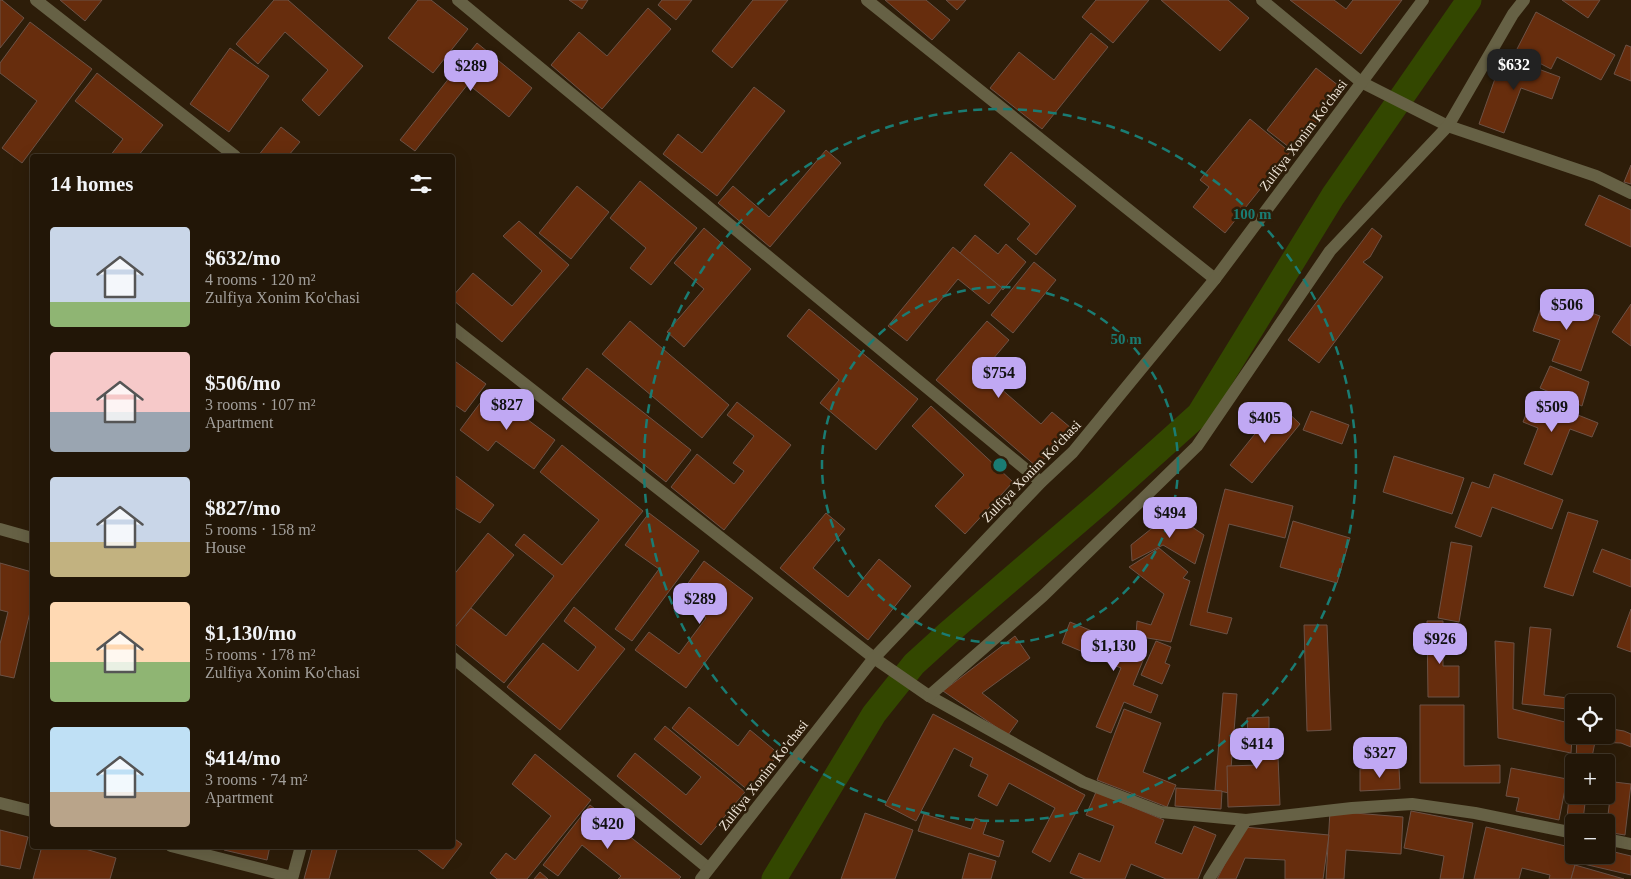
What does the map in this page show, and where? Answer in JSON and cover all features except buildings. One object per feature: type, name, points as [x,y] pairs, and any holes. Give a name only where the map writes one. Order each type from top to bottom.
[{"type":"street","points":[[36,0],[232,154]]},
{"type":"street","points":[[458,0],[1041,482]]},
{"type":"street","points":[[867,0],[1215,279]]},
{"type":"street","points":[[1262,0],[1361,82],[1448,126],[1596,176],[1631,193]]},
{"type":"street","name":"Zulfiya Xonim Ko'chasi","points":[[701,879],[708,868],[879,662],[1041,482],[1073,452],[1215,279],[1423,0]]},
{"type":"street","points":[[929,696],[1043,596],[1197,446],[1330,251],[1448,126],[1513,14],[1524,0]]},
{"type":"street","points":[[455,329],[879,662],[929,696],[1083,782],[1162,812],[1246,820],[1352,808],[1412,804],[1475,813],[1565,831]]},
{"type":"street","points":[[0,529],[30,537]]},
{"type":"street","points":[[455,659],[708,868]]},
{"type":"street","points":[[0,803],[30,810]]},
{"type":"street","points":[[1209,879],[1246,820]]},
{"type":"street","points":[[1615,841],[1631,844]]},
{"type":"street","points":[[182,849],[292,878],[300,849]]},
{"type":"waterway","points":[[774,879],[874,714],[914,664],[1199,414],[1333,196],[1469,0]]}]
